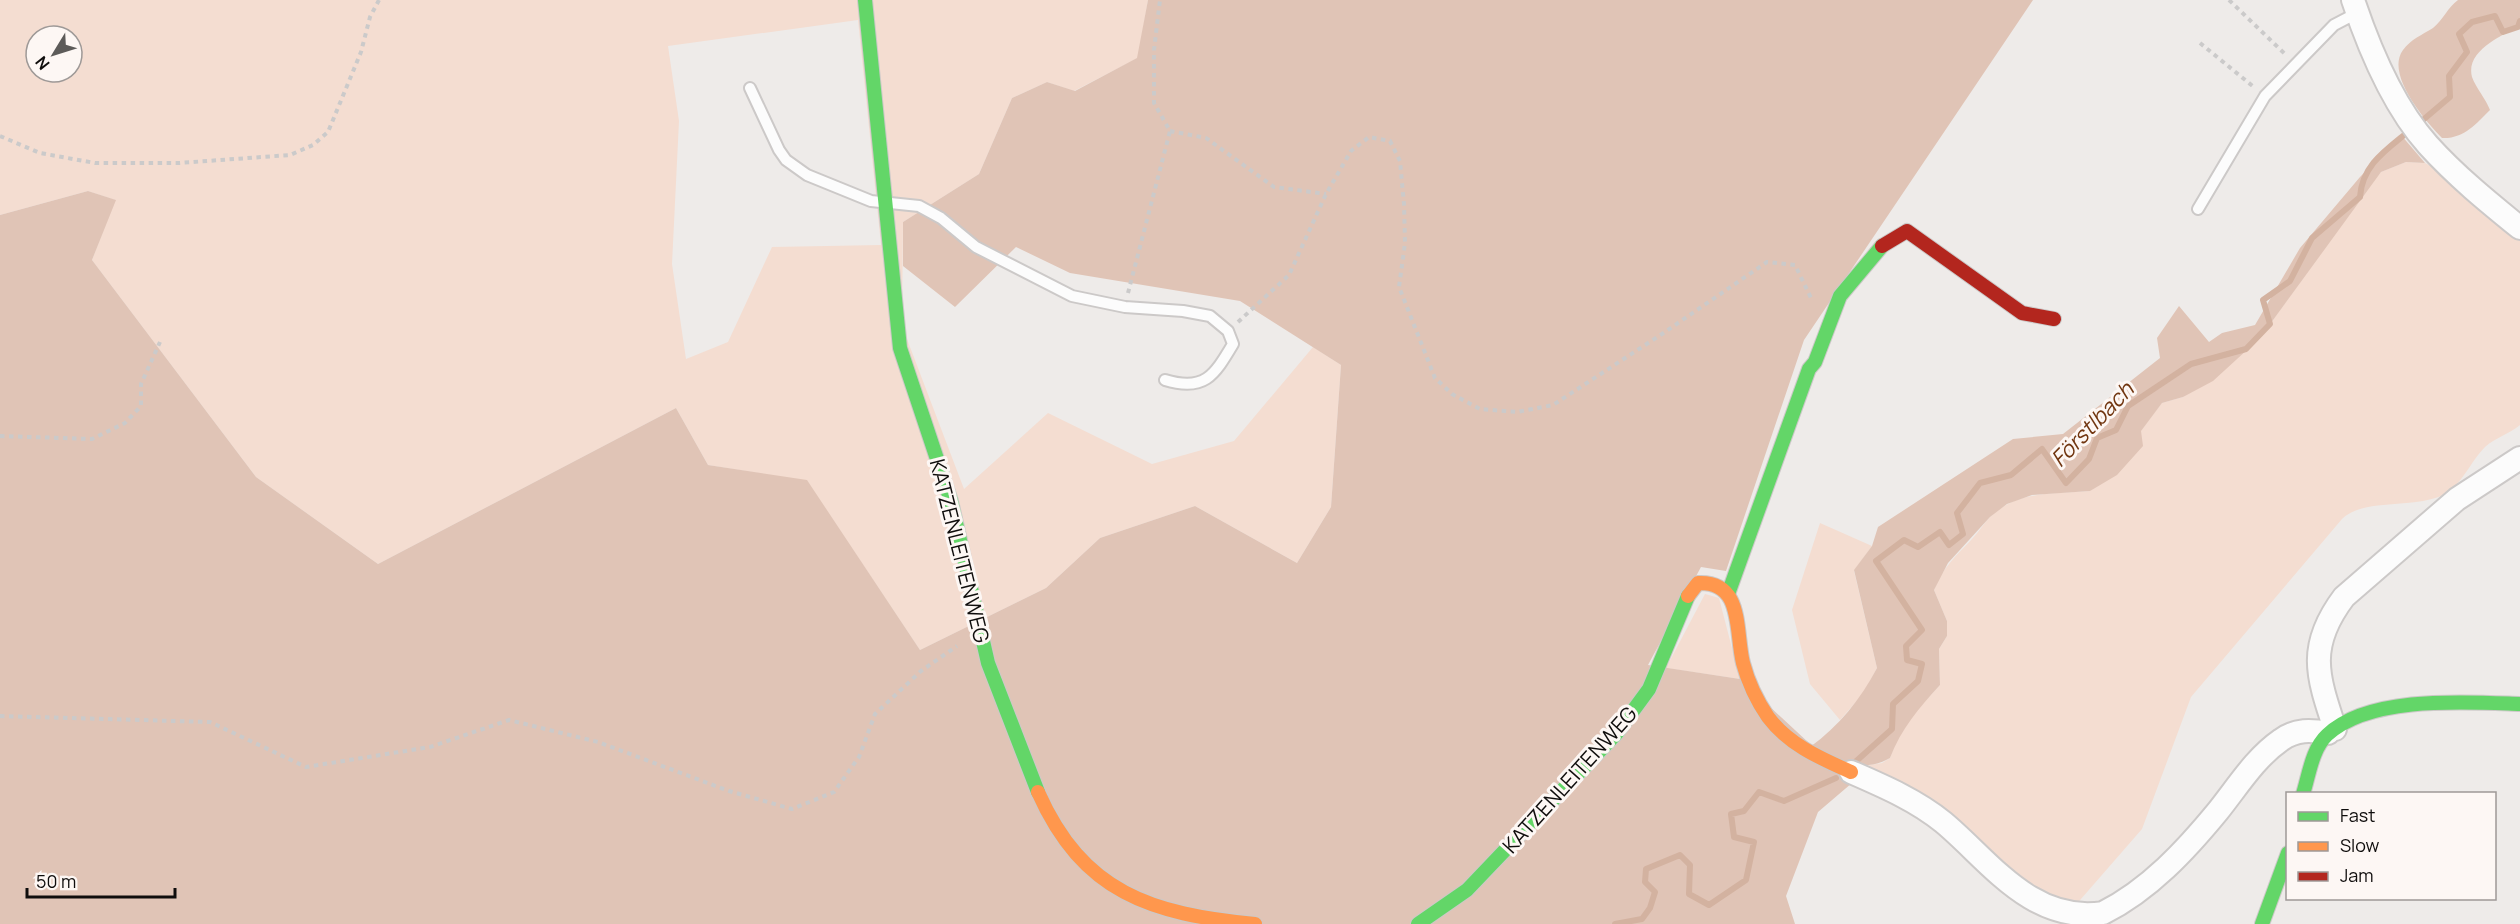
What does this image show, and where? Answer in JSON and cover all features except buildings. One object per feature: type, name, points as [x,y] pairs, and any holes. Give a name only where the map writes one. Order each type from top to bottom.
[{"type":"street","name":"KATZENLEITENWEG","points":[[865,0],[884,203],[903,369],[949,492],[979,630],[1004,711],[1040,796],[1064,843],[1077,859],[1104,880],[1165,907],[1204,917],[1255,924]]},
{"type":"street","points":[[2355,7],[2370,50],[2408,120],[2427,145],[2468,185],[2520,228]]},
{"type":"street","points":[[2054,319],[2022,314],[1907,231],[1882,246],[1840,296],[1809,369],[1728,594],[1736,615],[1743,665],[1765,712],[1790,740],[1890,790],[1943,822],[1999,882],[2030,909],[2048,918],[2078,921],[2096,917],[2118,906],[2162,872],[2217,812],[2261,756],[2282,739],[2298,731],[2332,731]]},
{"type":"street","points":[[2332,731],[2317,660],[2319,641],[2330,616],[2344,597],[2457,499],[2520,458]]},
{"type":"street","name":"KATZENLEITENWEG","points":[[1418,924],[1467,890],[1616,734],[1650,689],[1693,587],[1698,583],[1709,581],[1717,584],[1728,594]]},
{"type":"street","points":[[2304,792],[2312,762],[2332,731],[2351,720],[2393,709],[2463,702],[2520,704]]},
{"type":"street","points":[[2262,924],[2272,903],[2286,859]]},
{"type":"lane","points":[[2198,209],[2265,96],[2295,63],[2355,7]]},
{"type":"lane","points":[[750,88],[772,140],[794,167],[837,190],[884,203],[919,206],[941,218],[976,247],[1072,296],[1125,307],[1210,316],[1228,331],[1233,344],[1218,369],[1200,384],[1182,385],[1165,380]]},
{"type":"path","points":[[0,136],[40,153],[95,163],[179,163],[290,155],[328,132],[340,108],[379,0]]},
{"type":"path","points":[[1125,307],[1170,131],[1154,103],[1154,50],[1160,0]]},
{"type":"path","points":[[2229,0],[2295,63]]},
{"type":"path","points":[[2199,43],[2265,96]]},
{"type":"path","points":[[1170,131],[1206,138],[1274,187],[1326,194]]},
{"type":"path","points":[[1228,331],[1289,275],[1326,194],[1352,151],[1370,137],[1390,141],[1400,161],[1405,243],[1399,287],[1435,378],[1452,394],[1480,409],[1517,412],[1552,405],[1662,334],[1767,262],[1795,265],[1827,330]]},
{"type":"path","points":[[0,436],[92,439],[125,423],[141,406],[141,384],[160,342]]},
{"type":"path","points":[[0,716],[210,722],[306,768],[430,747],[509,720],[598,742],[729,791],[792,809],[834,792],[859,757],[875,714],[921,671],[979,630]]},
{"type":"shaded area","points":[[0,0],[1148,0],[1138,58],[1074,91],[1047,82],[1012,98],[979,174],[903,222],[902,326],[964,489],[1048,413],[1152,464],[1234,441],[1313,347],[1341,365],[1331,507],[1297,563],[1195,506],[1100,538],[1046,588],[920,650],[807,481],[708,465],[676,408],[378,564],[256,477],[92,260],[115,200],[88,191],[0,215]],"holes":[[[858,20],[881,245],[772,247],[728,342],[686,359],[672,264],[679,121],[668,46]]]},
{"type":"shaded area","points":[[1148,0],[2033,0],[1804,340],[1726,571],[1701,567],[1648,665],[1740,679],[1852,783],[1818,812],[1786,896],[1795,924],[0,924],[0,215],[88,191],[116,200],[92,260],[256,477],[378,564],[676,408],[708,465],[807,480],[920,650],[1046,588],[1100,538],[1195,506],[1297,563],[1331,507],[1341,365],[1240,301],[1070,273],[1016,247],[955,307],[903,266],[903,222],[979,174],[1012,98],[1047,82],[1075,91],[1137,58]]},
{"type":"shaded area","points":[[2458,0],[2520,0],[2520,25],[2487,45],[2474,59],[2471,67],[2472,77],[2490,110],[2463,133],[2450,138],[2442,138],[2409,97],[2399,71],[2399,60],[2406,46],[2433,28]]},
{"type":"shaded area","points":[[2401,135],[2425,163],[2406,162],[2381,172],[2260,338],[2213,381],[2183,397],[2162,403],[2141,431],[2143,446],[2117,475],[2090,491],[2032,495],[2007,504],[1990,517],[1948,563],[1934,590],[1947,621],[1947,636],[1939,649],[1940,685],[1911,719],[1890,758],[1879,763],[1859,765],[1840,760],[1810,747],[1848,712],[1877,668],[1854,570],[1872,546],[1878,527],[2013,439],[2063,434],[2160,358],[2157,338],[2179,306],[2209,342],[2222,333],[2255,325],[2300,248],[2360,177]]},
{"type":"shaded area","points":[[2406,162],[2425,163],[2435,168],[2520,239],[2520,425],[2485,447],[2456,485],[2443,495],[2418,502],[2363,508],[2342,519],[2191,697],[2142,829],[2074,907],[2059,912],[1859,767],[1882,763],[1890,758],[1897,739],[1916,711],[1940,685],[1939,649],[1947,636],[1947,621],[1934,590],[1937,582],[1950,563],[2001,508],[2012,502],[2037,495],[2090,491],[2162,403],[2183,397],[2260,338],[2370,185],[2381,172]]},
{"type":"shaded area","points":[[1820,523],[1872,546],[1854,571],[1877,668],[1863,694],[1840,720],[1810,684],[1792,610]]},
{"type":"shaded area","points":[[1705,594],[1719,598],[1740,679],[1666,668]]},
{"type":"waterway","name":"Förstlbach","points":[[2417,125],[2450,97],[2449,76],[2467,52],[2459,34],[2472,22],[2495,16],[2503,32],[2518,27],[2520,21]]},
{"type":"waterway","name":"Förstlbach","points":[[1853,764],[1892,729],[1893,704],[1918,681],[1922,664],[1907,660],[1906,646],[1922,630],[1876,561],[1904,540],[1918,547],[1940,532],[1949,545],[1963,534],[1957,513],[1980,483],[2011,475],[2042,449],[2066,483],[2089,459],[2097,438],[2116,430],[2128,406],[2191,364],[2246,349],[2270,324],[2263,300],[2290,281],[2312,238],[2360,197],[2365,176],[2370,167],[2409,131]]},
{"type":"waterway","name":"Förstlbach","points":[[1615,924],[1642,919],[1650,908],[1655,892],[1645,882],[1646,869],[1680,855],[1690,865],[1689,894],[1709,905],[1746,880],[1754,842],[1734,837],[1731,814],[1744,811],[1759,792],[1784,801],[1836,778]]},
{"type":"traffic: fast","points":[[865,0],[900,348],[951,501],[988,663],[1038,792]]},
{"type":"traffic: fast","points":[[1728,594],[1809,369],[1815,362],[1840,296],[1882,246]]},
{"type":"traffic: fast","points":[[1418,924],[1467,890],[1616,734],[1649,689],[1688,596]]},
{"type":"traffic: fast","points":[[2304,792],[2312,763],[2322,741],[2345,722],[2367,713],[2392,707],[2446,702],[2520,704]]},
{"type":"traffic: fast","points":[[2262,924],[2286,858]]},
{"type":"traffic: slow","points":[[1688,596],[1698,583],[1713,585],[1723,590],[1735,610],[1747,677],[1768,717],[1795,743],[1851,772]]},
{"type":"traffic: slow","points":[[1038,792],[1056,826],[1076,854],[1099,876],[1124,892],[1184,913],[1255,924]]},
{"type":"traffic: jam","points":[[1882,246],[1907,231],[2022,313],[2054,319]]}]
